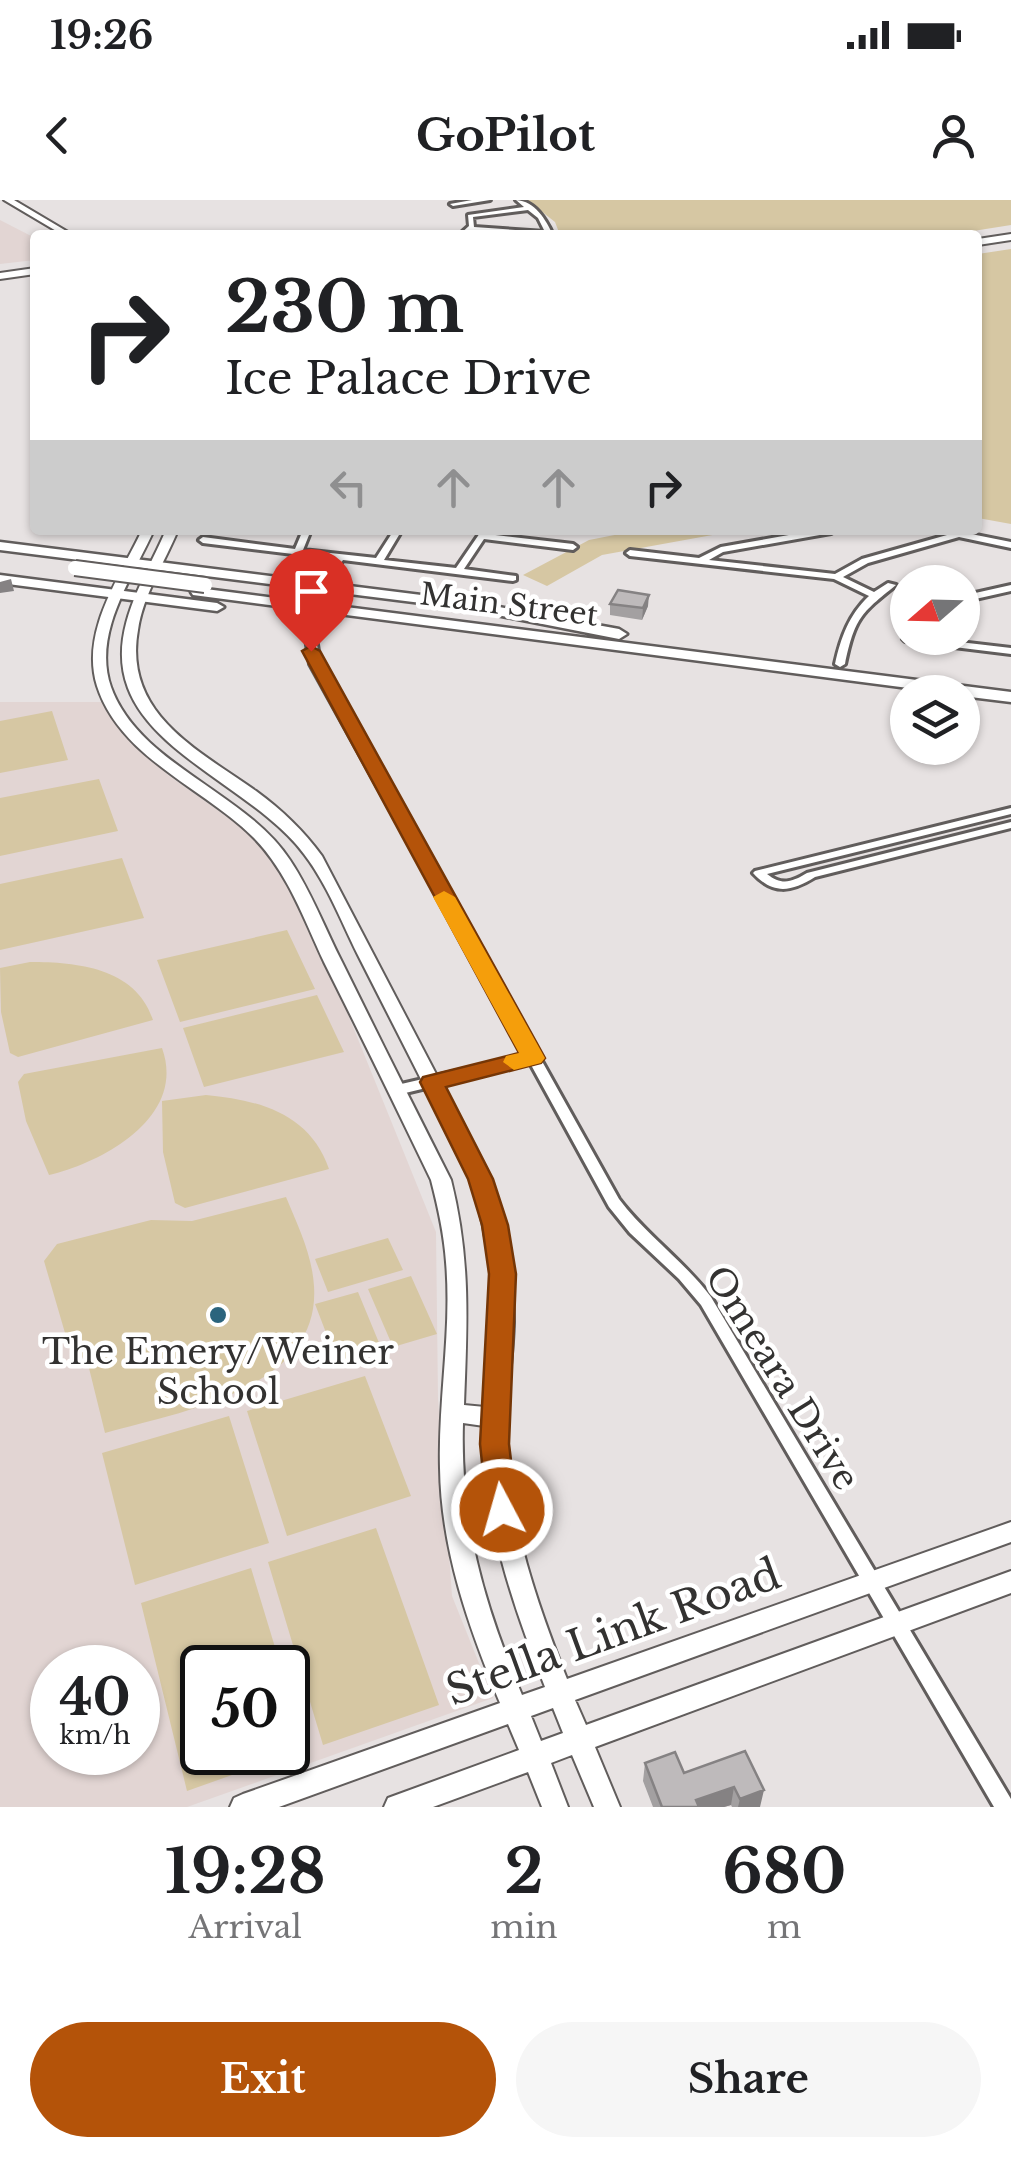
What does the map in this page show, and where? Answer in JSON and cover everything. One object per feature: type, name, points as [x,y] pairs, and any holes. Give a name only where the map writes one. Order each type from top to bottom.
[{"type":"highway","points":[[0,546],[158,566],[204,583]]},
{"type":"highway","name":"Main Street","points":[[0,558],[68,577]]},
{"type":"highway","points":[[0,579],[68,577],[90,582],[105,564],[98,558]]},
{"type":"highway","name":"Main Street","points":[[0,567],[68,577],[204,583],[1011,686]]},
{"type":"highway","points":[[68,577],[117,594],[483,642],[746,663]]},
{"type":"highway","points":[[180,602],[172,592],[183,578],[204,583],[316,586],[461,604],[619,634]]},
{"type":"highway","name":"Main Street","points":[[204,583],[746,663],[1011,697]]},
{"type":"main road","points":[[0,208],[12,202],[60,230]]},
{"type":"main road","points":[[0,208],[38,230]]},
{"type":"main road","points":[[982,245],[1011,241]]},
{"type":"main road","points":[[0,273],[30,269]]},
{"type":"main road","points":[[146,535],[117,594],[99,652],[107,694],[132,735],[156,758],[266,840],[296,884],[441,1180],[453,1216],[460,1264],[453,1511],[464,1573],[555,1807]]},
{"type":"main road","points":[[170,535],[130,629],[128,650],[136,690],[169,736],[276,814],[302,838],[327,877],[480,1179],[495,1225],[503,1306],[495,1444],[502,1510],[518,1576],[608,1807]]},
{"type":"main road","points":[[107,694],[136,690]]},
{"type":"main road","points":[[193,782],[217,771]]},
{"type":"main road","points":[[296,884],[327,877]]},
{"type":"main road","points":[[453,1414],[496,1418]]},
{"type":"main road","name":"Stella Link Road","points":[[243,1807],[1011,1532]]},
{"type":"main road","points":[[398,1807],[1011,1582]]},
{"type":"street","points":[[453,204],[487,200]]},
{"type":"street","points":[[520,200],[549,230]]},
{"type":"street","points":[[467,230],[473,223],[470,216],[529,208]]},
{"type":"street","points":[[225,542],[228,535]]},
{"type":"street","points":[[298,552],[305,535]]},
{"type":"street","points":[[378,562],[395,535]]},
{"type":"street","points":[[458,572],[483,535]]},
{"type":"street","points":[[498,535],[573,546]]},
{"type":"street","points":[[701,560],[721,550],[804,535]]},
{"type":"street","points":[[839,574],[865,561],[956,535]]},
{"type":"street","points":[[964,535],[1011,545]]},
{"type":"street","points":[[202,540],[513,578]]},
{"type":"street","points":[[630,553],[839,574],[883,590],[851,620],[840,664]]},
{"type":"street","points":[[316,586],[336,556]]},
{"type":"street","points":[[980,595],[1011,588]]},
{"type":"street","name":"Omeara Drive","points":[[316,620],[310,632],[315,664],[625,1219],[698,1290],[1004,1807]]},
{"type":"street","points":[[980,649],[1011,651]]},
{"type":"street","points":[[1011,811],[759,873],[770,884],[786,887],[838,868],[1011,825]]},
{"type":"street","points":[[974,820],[986,832]]},
{"type":"street","points":[[827,856],[838,868]]},
{"type":"street","points":[[397,1090],[533,1058]]},
{"type":"shaded area","points":[[527,200],[1011,200],[1011,225],[980,230],[558,230],[555,222]]},
{"type":"shaded area","points":[[0,220],[30,235],[30,261],[0,264]]},
{"type":"shaded area","points":[[1011,249],[1011,524],[982,519],[982,253]]},
{"type":"shaded area","points":[[614,535],[712,535],[602,555],[547,586],[523,575],[589,540]]},
{"type":"shaded area","name":"The Emery/Weiner School","points":[[0,702],[102,702],[168,775],[264,843],[313,928],[436,1232],[438,1398],[452,1596],[493,1698],[310,1763],[310,1645],[180,1645],[180,1775],[277,1775],[187,1807],[0,1807]]},
{"type":"shaded area","points":[[52,711],[68,760],[0,773],[0,721]]},
{"type":"shaded area","points":[[99,779],[118,831],[0,856],[0,798]]},
{"type":"shaded area","points":[[122,858],[144,918],[0,950],[0,884]]},
{"type":"shaded area","points":[[287,930],[315,989],[180,1022],[157,960]]},
{"type":"shaded area","points":[[30,962],[86,967],[119,979],[145,1003],[153,1020],[18,1057],[10,1053],[1,1012],[0,968]]},
{"type":"shaded area","points":[[317,995],[344,1052],[204,1087],[183,1028]]},
{"type":"shaded area","points":[[162,1048],[167,1073],[162,1095],[151,1115],[115,1147],[49,1175],[26,1121],[18,1082],[24,1074]]},
{"type":"shaded area","points":[[206,1095],[245,1101],[281,1113],[309,1135],[329,1169],[185,1208],[175,1203],[163,1152],[162,1101]]},
{"type":"shaded area","points":[[286,1197],[307,1251],[314,1286],[310,1321],[295,1350],[270,1373],[240,1391],[170,1416],[105,1433],[87,1360],[70,1350],[44,1261],[57,1244],[151,1220],[192,1221]]},
{"type":"shaded area","points":[[388,1238],[403,1270],[328,1292],[315,1259]]},
{"type":"shaded area","points":[[411,1276],[437,1334],[393,1347],[368,1289]]},
{"type":"shaded area","points":[[358,1292],[382,1350],[338,1364],[315,1304]]},
{"type":"shaded area","points":[[365,1376],[411,1496],[287,1536],[247,1411]]},
{"type":"shaded area","points":[[229,1416],[269,1543],[135,1585],[102,1453]]},
{"type":"shaded area","points":[[376,1528],[439,1705],[323,1745],[310,1702],[310,1645],[293,1645],[268,1562]]},
{"type":"shaded area","points":[[251,1568],[274,1645],[180,1645],[180,1762],[160,1681],[160,1645],[151,1645],[141,1603]]},
{"type":"shaded area","points":[[183,1775],[232,1775],[187,1791]]},
{"type":"building","points":[[618,590],[649,595],[643,608],[610,604]]},
{"type":"building","points":[[745,1751],[764,1790],[740,1799],[734,1787],[696,1800],[699,1807],[662,1807],[645,1763],[675,1752],[684,1773]]},
{"type":"slow traffic","points":[[444,897],[533,1058],[514,1062]]},
{"type":"place","name":"The Emery/Weiner School","points":[[218,1315]]},
{"type":"route","points":[[311,651],[533,1058],[432,1082],[480,1179],[495,1225],[502,1274],[503,1323],[495,1444],[502,1510]]}]
